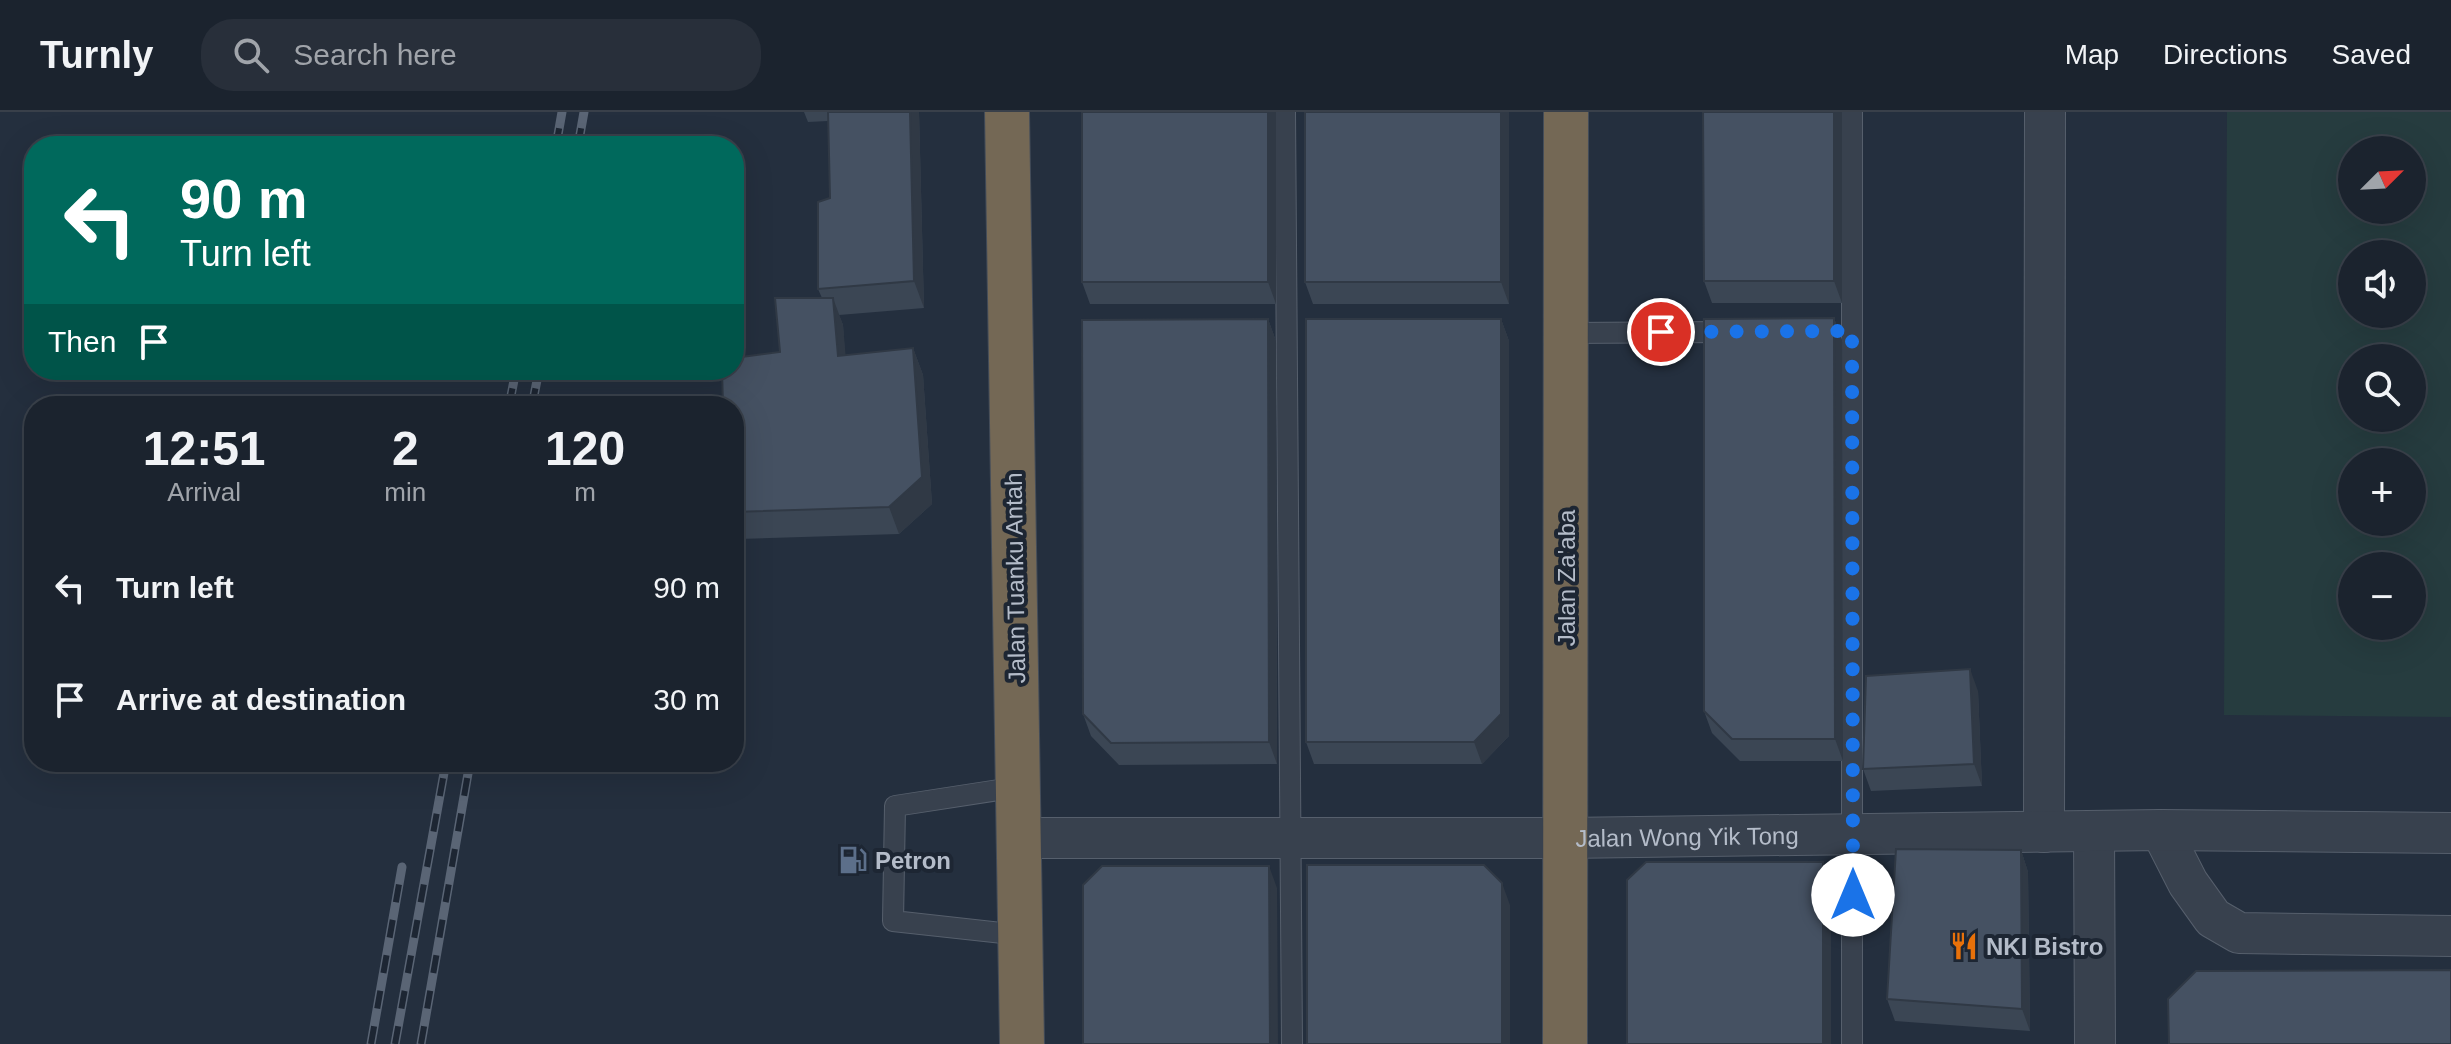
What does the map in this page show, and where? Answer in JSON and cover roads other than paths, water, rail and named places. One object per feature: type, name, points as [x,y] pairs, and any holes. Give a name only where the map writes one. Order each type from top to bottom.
[{"type":"highway","name":"Jalan Tuanku Antah","points":[[1007,112],[1022,1044]]},
{"type":"highway","name":"Jalan Za'aba","points":[[1565,1044],[1566,112]]},
{"type":"street","points":[[2044,832],[2045,112]]},
{"type":"street","name":"Jalan Wong Yik Tong","points":[[1019,838],[1292,840],[1853,836],[2161,830],[2451,833]]},
{"type":"street","points":[[2161,830],[2188,883],[2213,918],[2239,933],[2451,936]]},
{"type":"street","points":[[2094,832],[2095,1044]]},
{"type":"lane","points":[[1285,112],[1292,1044]]},
{"type":"lane","points":[[1852,112],[1844,331],[1853,836],[1852,1044]]},
{"type":"lane","points":[[1566,333],[1757,332]]},
{"type":"lane","points":[[1018,787],[895,806],[893,921],[1020,935]]},
{"type":"railway","points":[[558,136],[562,112]]},
{"type":"railway","points":[[580,136],[584,112]]},
{"type":"railway","points":[[511,396],[514,380]]},
{"type":"railway","points":[[534,396],[537,380]]},
{"type":"railway","points":[[395,1044],[444,772]]},
{"type":"railway","points":[[421,1044],[468,772]]},
{"type":"railway","points":[[371,1044],[402,867]]},
{"type":"place","name":"Petron","points":[[853,860]]},
{"type":"place","name":"NKI Bistro","points":[[1964,946]]}]
